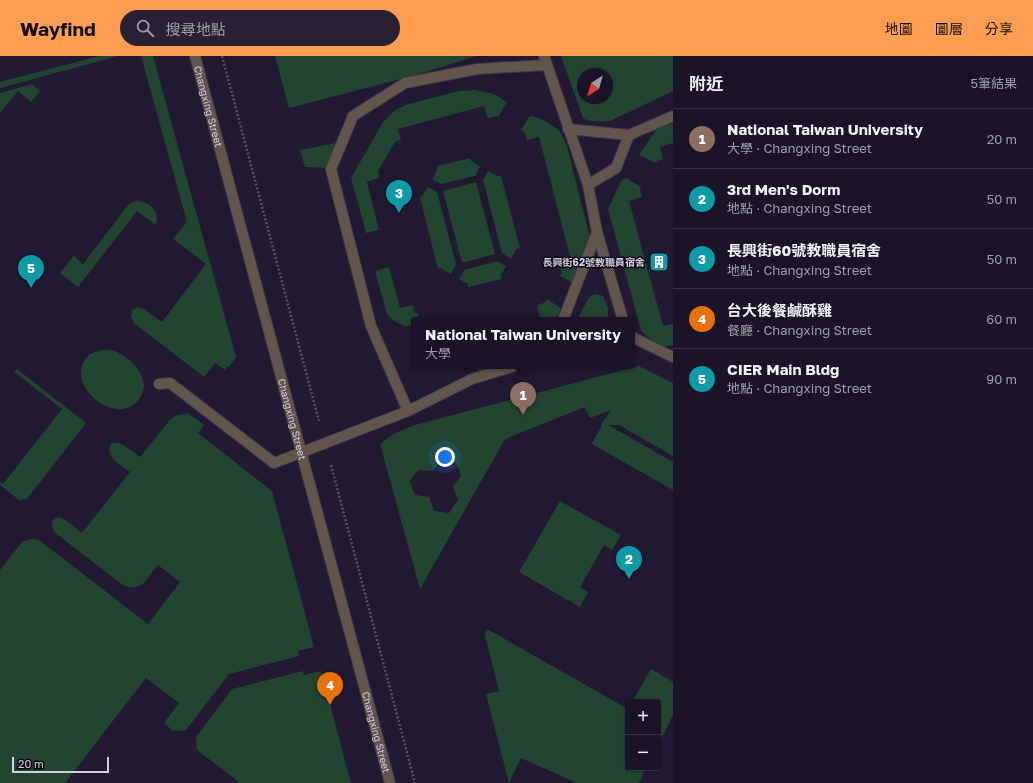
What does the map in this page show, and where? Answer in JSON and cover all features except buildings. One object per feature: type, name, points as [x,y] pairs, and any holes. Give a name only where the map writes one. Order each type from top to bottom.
[{"type":"street","name":"Changxing Street","points":[[195,56],[390,783]]},
{"type":"street","points":[[408,411],[371,326],[331,169],[354,116],[405,83],[477,69],[545,61],[588,185],[597,232],[622,317]]},
{"type":"street","points":[[568,129],[629,135],[673,116]]},
{"type":"street","points":[[588,185],[616,168],[629,135]]},
{"type":"street","points":[[565,317],[597,232]]},
{"type":"street","points":[[635,338],[673,357]]},
{"type":"street","points":[[159,384],[170,383],[274,463],[408,411],[472,379],[505,369]]},
{"type":"path","points":[[222,56],[415,783]]},
{"type":"green space","points":[[99,56],[118,56],[0,88],[0,82]]},
{"type":"green space","points":[[141,56],[153,56],[236,357],[225,370],[215,363],[204,377],[134,323],[131,317],[132,310],[138,307],[144,309],[162,322],[206,264],[173,239],[187,222]]},
{"type":"green space","points":[[275,56],[476,56],[416,75],[289,108]]},
{"type":"green space","points":[[561,56],[673,56],[673,91],[610,121],[600,122],[583,118],[578,104],[613,104],[613,68],[577,68],[577,101]]},
{"type":"green space","points":[[32,84],[40,91],[31,102],[18,91],[0,113],[0,93]]},
{"type":"green space","points":[[475,90],[494,94],[507,102],[498,117],[488,118],[484,106],[398,129],[401,140],[395,142],[378,171],[379,178],[367,182],[379,230],[366,233],[351,178],[383,122],[395,110],[409,104],[459,91]]},
{"type":"green space","points":[[533,116],[545,121],[559,130],[567,146],[590,238],[573,283],[560,276],[562,273],[560,267],[572,264],[539,137],[527,140],[525,133],[521,130],[529,117]]},
{"type":"green space","points":[[673,123],[673,143],[660,147],[663,159],[655,163],[639,155],[658,127]]},
{"type":"green space","points":[[342,142],[342,157],[335,168],[305,167],[300,150]]},
{"type":"green space","points":[[470,158],[471,161],[480,166],[475,176],[441,184],[432,179],[437,170],[437,166]]},
{"type":"green space","points":[[488,171],[497,176],[501,176],[520,248],[516,249],[511,259],[502,253],[483,180]]},
{"type":"green space","points":[[626,178],[641,187],[640,190],[642,197],[629,201],[663,326],[673,324],[673,345],[663,346],[656,343],[641,330],[608,209],[621,181]]},
{"type":"green space","points":[[476,182],[495,254],[462,263],[443,191]]},
{"type":"green space","points":[[428,187],[437,192],[456,264],[451,274],[441,268],[438,269],[420,197]]},
{"type":"green space","points":[[136,201],[146,203],[153,208],[157,215],[156,225],[137,211],[78,287],[60,273],[74,256],[83,264],[129,204]]},
{"type":"green space","points":[[498,261],[506,266],[501,275],[502,279],[468,287],[468,284],[459,279],[464,270]]},
{"type":"green space","points":[[389,267],[400,308],[413,305],[414,312],[419,314],[417,317],[411,317],[411,326],[405,326],[394,321],[387,314],[375,271]]},
{"type":"green space","points":[[594,294],[603,296],[608,308],[608,317],[579,317],[589,297]]},
{"type":"green space","points":[[547,299],[561,309],[557,317],[540,317],[537,305],[544,303]]},
{"type":"green space","points":[[100,350],[111,350],[119,353],[132,362],[141,375],[144,382],[144,389],[141,396],[132,406],[120,409],[107,407],[96,400],[87,390],[82,378],[82,366],[89,355]]},
{"type":"green space","points":[[639,366],[673,383],[673,456],[619,425],[608,425],[673,462],[673,490],[592,444],[601,425],[611,410],[590,418],[585,407],[505,439],[420,589],[380,444],[393,434],[415,425],[628,369],[635,369],[635,367]],"holes":[[[441,460],[456,463],[461,475],[453,487],[458,500],[449,513],[434,511],[429,497],[415,495],[410,481],[418,470],[433,471]]]},
{"type":"green space","points":[[17,369],[86,423],[27,499],[19,500],[0,485],[0,482],[3,484],[62,409],[14,372]]},
{"type":"green space","points":[[476,369],[510,369],[490,373]]},
{"type":"green space","points":[[188,413],[204,425],[198,433],[272,491],[314,647],[298,651],[299,656],[229,674],[186,730],[173,731],[164,723],[179,703],[146,678],[65,783],[0,783],[0,570],[22,542],[32,539],[39,540],[148,624],[180,582],[158,565],[140,586],[130,587],[123,585],[54,532],[52,526],[53,520],[58,517],[64,519],[82,533],[130,472],[111,456],[109,452],[112,443],[124,445],[140,457],[169,421],[177,415]]},
{"type":"green space","points":[[560,501],[621,535],[612,550],[604,545],[580,587],[588,592],[580,607],[519,572]]},
{"type":"green space","points":[[487,629],[625,707],[625,771],[645,771],[639,783],[577,783],[521,758],[509,783],[486,694],[499,691],[485,635]]},
{"type":"green space","points":[[651,669],[673,682],[673,715],[661,739],[661,699],[634,699]]},
{"type":"green space","points":[[303,671],[304,675],[321,671],[351,783],[236,783],[238,781],[197,750],[196,737],[232,689]]},
{"type":"place","name":"長興街60號教職員宿舍","points":[[399,213]]},
{"type":"place","name":"長興街62號教職員宿舍","points":[[659,262]]},
{"type":"place","name":"CIER Main Bldg","points":[[31,288]]},
{"type":"place","name":"National Taiwan University","points":[[523,415]]},
{"type":"place","name":"3rd Men's Dorm","points":[[629,579]]},
{"type":"place","name":"台大後餐鹹酥雞","points":[[330,705]]}]
